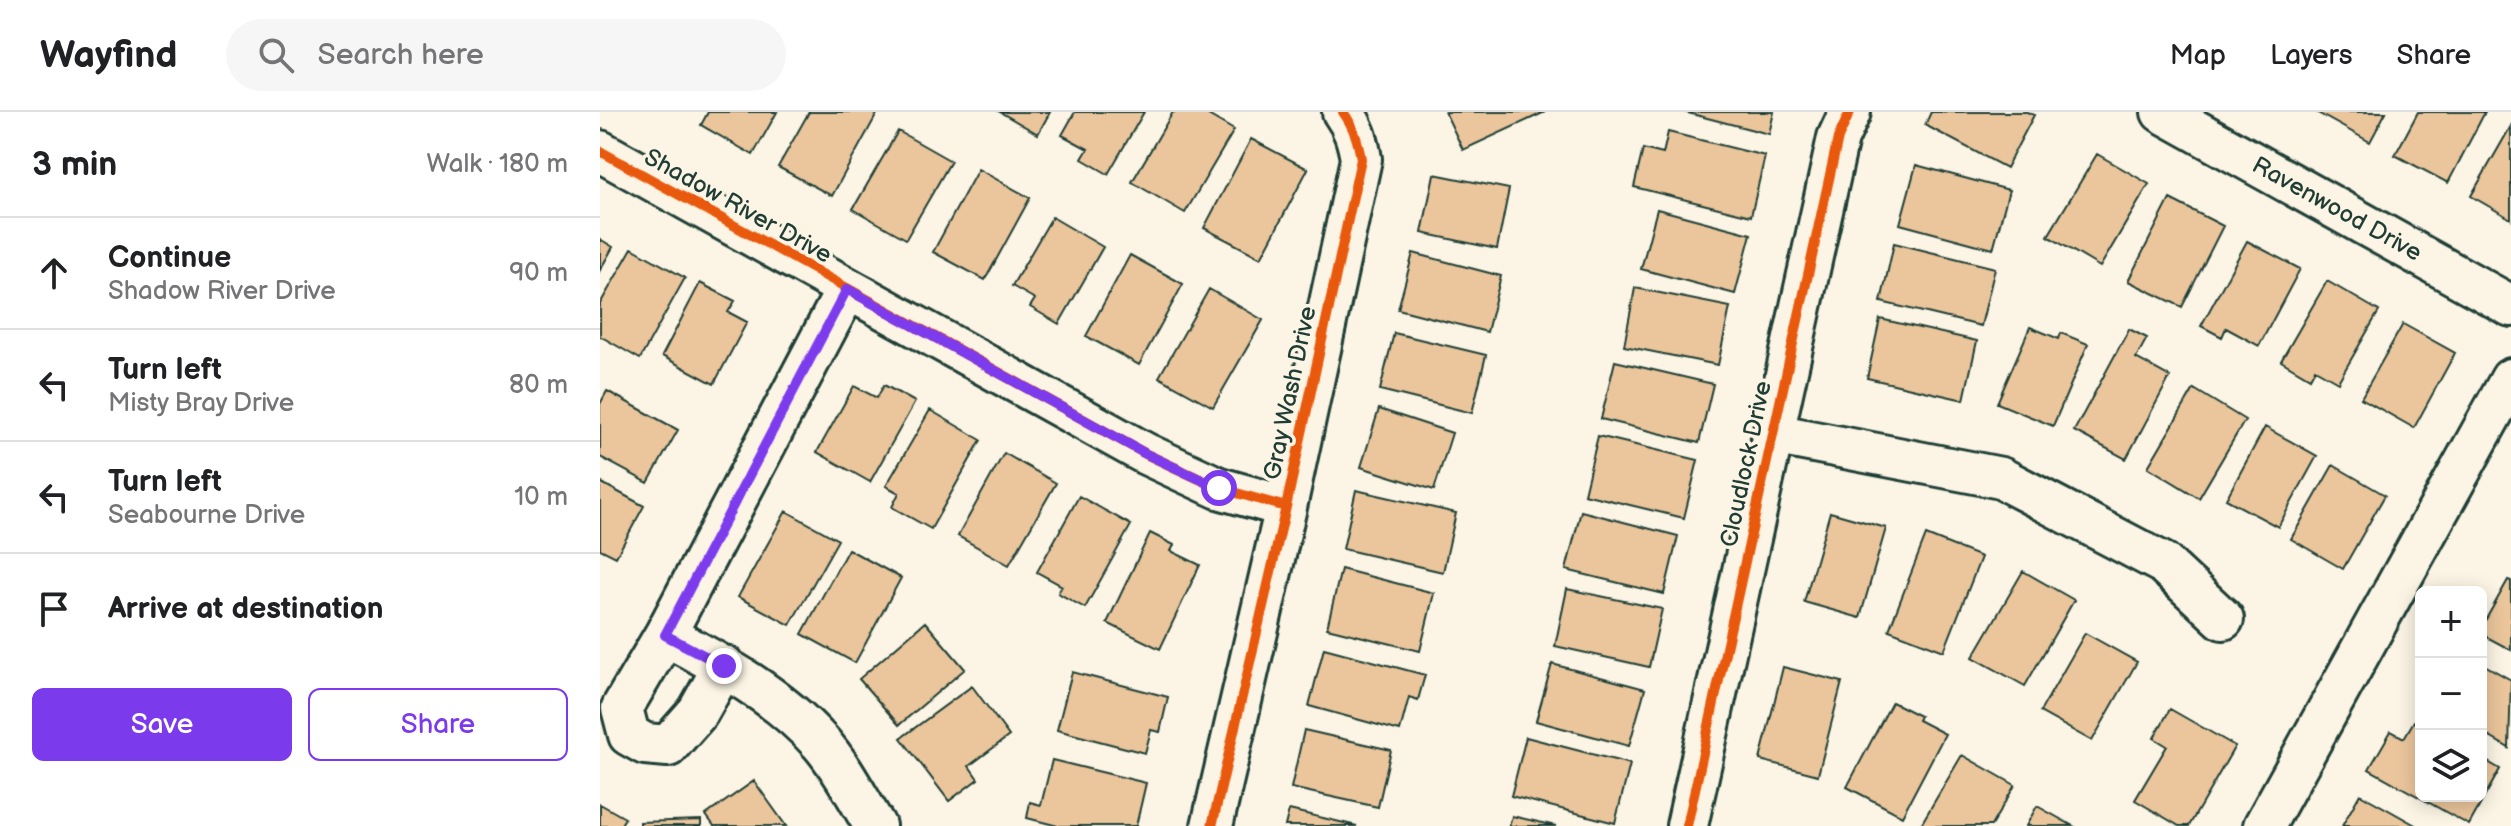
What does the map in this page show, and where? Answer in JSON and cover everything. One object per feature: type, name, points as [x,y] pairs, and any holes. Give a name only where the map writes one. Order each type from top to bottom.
[{"type":"street","name":"Gray Wash Drive","points":[[1212,826],[1286,507],[1361,159],[1355,132],[1343,112]]},
{"type":"street","name":"Cloudlock Drive","points":[[1693,825],[1773,434],[1838,138],[1850,112]]},
{"type":"street","name":"Ravenwood Drive","points":[[2162,112],[2511,306]]},
{"type":"street","name":"Shadow River Drive","points":[[600,151],[1182,472],[1219,488],[1286,507]]},
{"type":"street","points":[[724,666],[698,712],[668,746],[645,744],[629,735],[622,708],[665,635],[847,289]]},
{"type":"street","points":[[2264,826],[2511,379]]},
{"type":"street","points":[[1773,434],[2001,478],[2163,563],[2223,619]]},
{"type":"street","points":[[665,635],[724,666],[780,703],[823,745],[875,826]]},
{"type":"building","points":[[708,112],[777,112],[753,155],[701,125]]},
{"type":"building","points":[[809,112],[877,114],[832,196],[778,167]]},
{"type":"building","points":[[1000,112],[1050,112],[1038,134]]},
{"type":"building","points":[[1075,112],[1144,112],[1108,174],[1082,159],[1088,149],[1062,135]]},
{"type":"building","points":[[1173,112],[1203,112],[1234,130],[1185,213],[1132,182]]},
{"type":"building","points":[[1445,112],[1545,112],[1463,150]]},
{"type":"building","points":[[1684,112],[1774,112],[1769,134]]},
{"type":"building","points":[[1931,112],[2027,112],[2034,115],[2006,168],[1925,125]]},
{"type":"building","points":[[2316,112],[2386,112],[2370,142]]},
{"type":"building","points":[[2418,112],[2485,112],[2448,183],[2395,155]]},
{"type":"building","points":[[2511,126],[2511,219],[2471,196]]},
{"type":"building","points":[[898,131],[951,161],[906,239],[853,209]]},
{"type":"building","points":[[1668,132],[1765,156],[1751,216],[1634,187],[1643,149],[1663,154]]},
{"type":"building","points":[[1251,139],[1308,169],[1261,258],[1204,228]]},
{"type":"building","points":[[2097,154],[2149,184],[2100,267],[2048,236]]},
{"type":"building","points":[[1916,165],[2009,190],[1993,249],[1900,224]]},
{"type":"building","points":[[978,169],[1030,198],[985,280],[933,252]]},
{"type":"building","points":[[1434,174],[1509,189],[1497,249],[1422,233]]},
{"type":"building","points":[[2170,199],[2223,226],[2182,307],[2128,281]]},
{"type":"building","points":[[1657,209],[1751,234],[1735,294],[1641,269]]},
{"type":"building","points":[[1052,217],[1103,247],[1059,324],[1030,307],[1035,299],[1012,286]]},
{"type":"building","points":[[600,239],[613,247],[600,270]]},
{"type":"building","points":[[2247,241],[2300,269],[2259,346],[2226,328],[2222,337],[2201,326]]},
{"type":"building","points":[[1894,243],[1995,268],[1981,326],[1881,302]]},
{"type":"building","points":[[632,248],[685,278],[640,359],[600,336],[600,304]]},
{"type":"building","points":[[1413,253],[1501,276],[1487,332],[1398,309]]},
{"type":"building","points":[[1130,255],[1183,284],[1139,365],[1086,336]]},
{"type":"building","points":[[2327,281],[2379,311],[2338,382],[2315,369],[2310,378],[2281,361]]},
{"type":"building","points":[[700,283],[735,301],[728,312],[747,322],[714,384],[662,356]]},
{"type":"building","points":[[1635,288],[1730,307],[1718,365],[1624,346]]},
{"type":"building","points":[[1209,289],[1263,320],[1213,407],[1159,377]]},
{"type":"building","points":[[1880,319],[1977,341],[1964,400],[1867,378]]},
{"type":"building","points":[[2403,324],[2455,353],[2414,428],[2361,398]]},
{"type":"building","points":[[2030,327],[2059,339],[2061,333],[2088,344],[2053,426],[1997,403]]},
{"type":"building","points":[[2129,329],[2147,338],[2136,358],[2170,377],[2126,459],[2074,431]]},
{"type":"building","points":[[1394,333],[1486,355],[1472,413],[1380,390]]},
{"type":"building","points":[[1615,361],[1713,384],[1699,443],[1601,419]]},
{"type":"building","points":[[884,385],[915,402],[870,482],[817,452],[854,386],[877,398]]},
{"type":"building","points":[[2194,389],[2245,420],[2199,498],[2148,467]]},
{"type":"building","points":[[607,391],[678,430],[648,483],[600,457],[600,404]]},
{"type":"building","points":[[1379,409],[1452,433],[1434,490],[1361,467]]},
{"type":"building","points":[[930,410],[981,440],[931,529],[892,507],[899,493],[886,486]]},
{"type":"building","points":[[2265,427],[2317,456],[2278,527],[2226,499]]},
{"type":"building","points":[[1598,436],[1698,460],[1684,518],[1584,494]]},
{"type":"building","points":[[1004,453],[1056,483],[1009,565],[958,536]]},
{"type":"building","points":[[2333,465],[2385,495],[2343,569],[2291,539]]},
{"type":"building","points":[[600,482],[644,506],[616,557],[600,549]]},
{"type":"building","points":[[1356,490],[1456,513],[1443,572],[1343,549]]},
{"type":"building","points":[[1079,496],[1131,525],[1085,608],[1058,593],[1062,586],[1037,572]]},
{"type":"building","points":[[786,511],[838,540],[790,625],[738,597]]},
{"type":"building","points":[[1581,511],[1678,536],[1664,594],[1566,570]]},
{"type":"building","points":[[1830,512],[1886,528],[1860,618],[1804,602]]},
{"type":"building","points":[[1150,533],[1174,545],[1171,551],[1200,565],[1160,649],[1107,623]]},
{"type":"building","points":[[1926,535],[1981,557],[1944,651],[1889,630]]},
{"type":"building","points":[[848,549],[901,578],[855,663],[802,634]]},
{"type":"building","points":[[1341,569],[1434,593],[1420,651],[1327,628]]},
{"type":"building","points":[[2023,571],[2074,600],[2025,686],[1973,657]]},
{"type":"building","points":[[2508,580],[2511,581],[2511,650],[2487,637],[2487,617]]},
{"type":"building","points":[[1567,589],[1662,609],[1649,667],[1555,646]]},
{"type":"building","points":[[925,622],[965,669],[899,725],[859,679]]},
{"type":"building","points":[[2085,633],[2137,662],[2092,741],[2040,712]]},
{"type":"building","points":[[1324,648],[1425,675],[1418,700],[1409,697],[1400,731],[1309,706]]},
{"type":"building","points":[[1552,664],[1645,689],[1629,746],[1536,721]]},
{"type":"building","points":[[2487,666],[2511,680],[2509,748],[2487,735]]},
{"type":"building","points":[[1783,667],[1842,682],[1818,775],[1760,760]]},
{"type":"building","points":[[1072,672],[1168,697],[1160,732],[1151,730],[1145,753],[1057,730]]},
{"type":"building","points":[[972,686],[1009,736],[969,766],[978,779],[949,801],[901,738]]},
{"type":"building","points":[[1892,702],[1920,716],[1918,720],[1945,734],[1902,816],[1847,787]]},
{"type":"building","points":[[2170,709],[2235,746],[2189,826],[2179,826],[2135,800],[2167,746],[2154,738]]},
{"type":"building","points":[[2415,722],[2415,795],[2369,769],[2391,731],[2404,738]]},
{"type":"building","points":[[1304,730],[1391,750],[1378,807],[1291,788]]},
{"type":"building","points":[[1526,737],[1630,764],[1615,823],[1511,796]]},
{"type":"building","points":[[1962,755],[2015,785],[1991,826],[1920,826]]},
{"type":"building","points":[[1052,760],[1146,783],[1136,826],[1058,826],[1027,818],[1030,802],[1041,805]]},
{"type":"building","points":[[2487,761],[2500,769],[2487,792]]},
{"type":"building","points":[[754,781],[786,826],[714,826],[706,815]]},
{"type":"building","points":[[2360,794],[2417,826],[2342,826]]},
{"type":"building","points":[[2428,802],[2482,802],[2469,825]]},
{"type":"building","points":[[600,804],[625,818],[620,826],[600,826]]},
{"type":"building","points":[[2037,806],[2073,826],[2026,826]]},
{"type":"building","points":[[1289,810],[1357,826],[1285,826]]},
{"type":"building","points":[[1512,816],[1556,826],[1509,826]]},
{"type":"building","points":[[701,820],[701,826],[640,826],[640,822]]},
{"type":"cycle path","points":[[1212,826],[1286,507],[1361,159],[1355,134],[1343,112]]},
{"type":"cycle path","points":[[1687,826],[1838,138],[1850,112]]},
{"type":"cycle path","points":[[600,151],[1146,454],[1219,488],[1286,507]]},
{"type":"route","points":[[724,666],[665,635],[847,289],[1146,454],[1219,488]]}]
